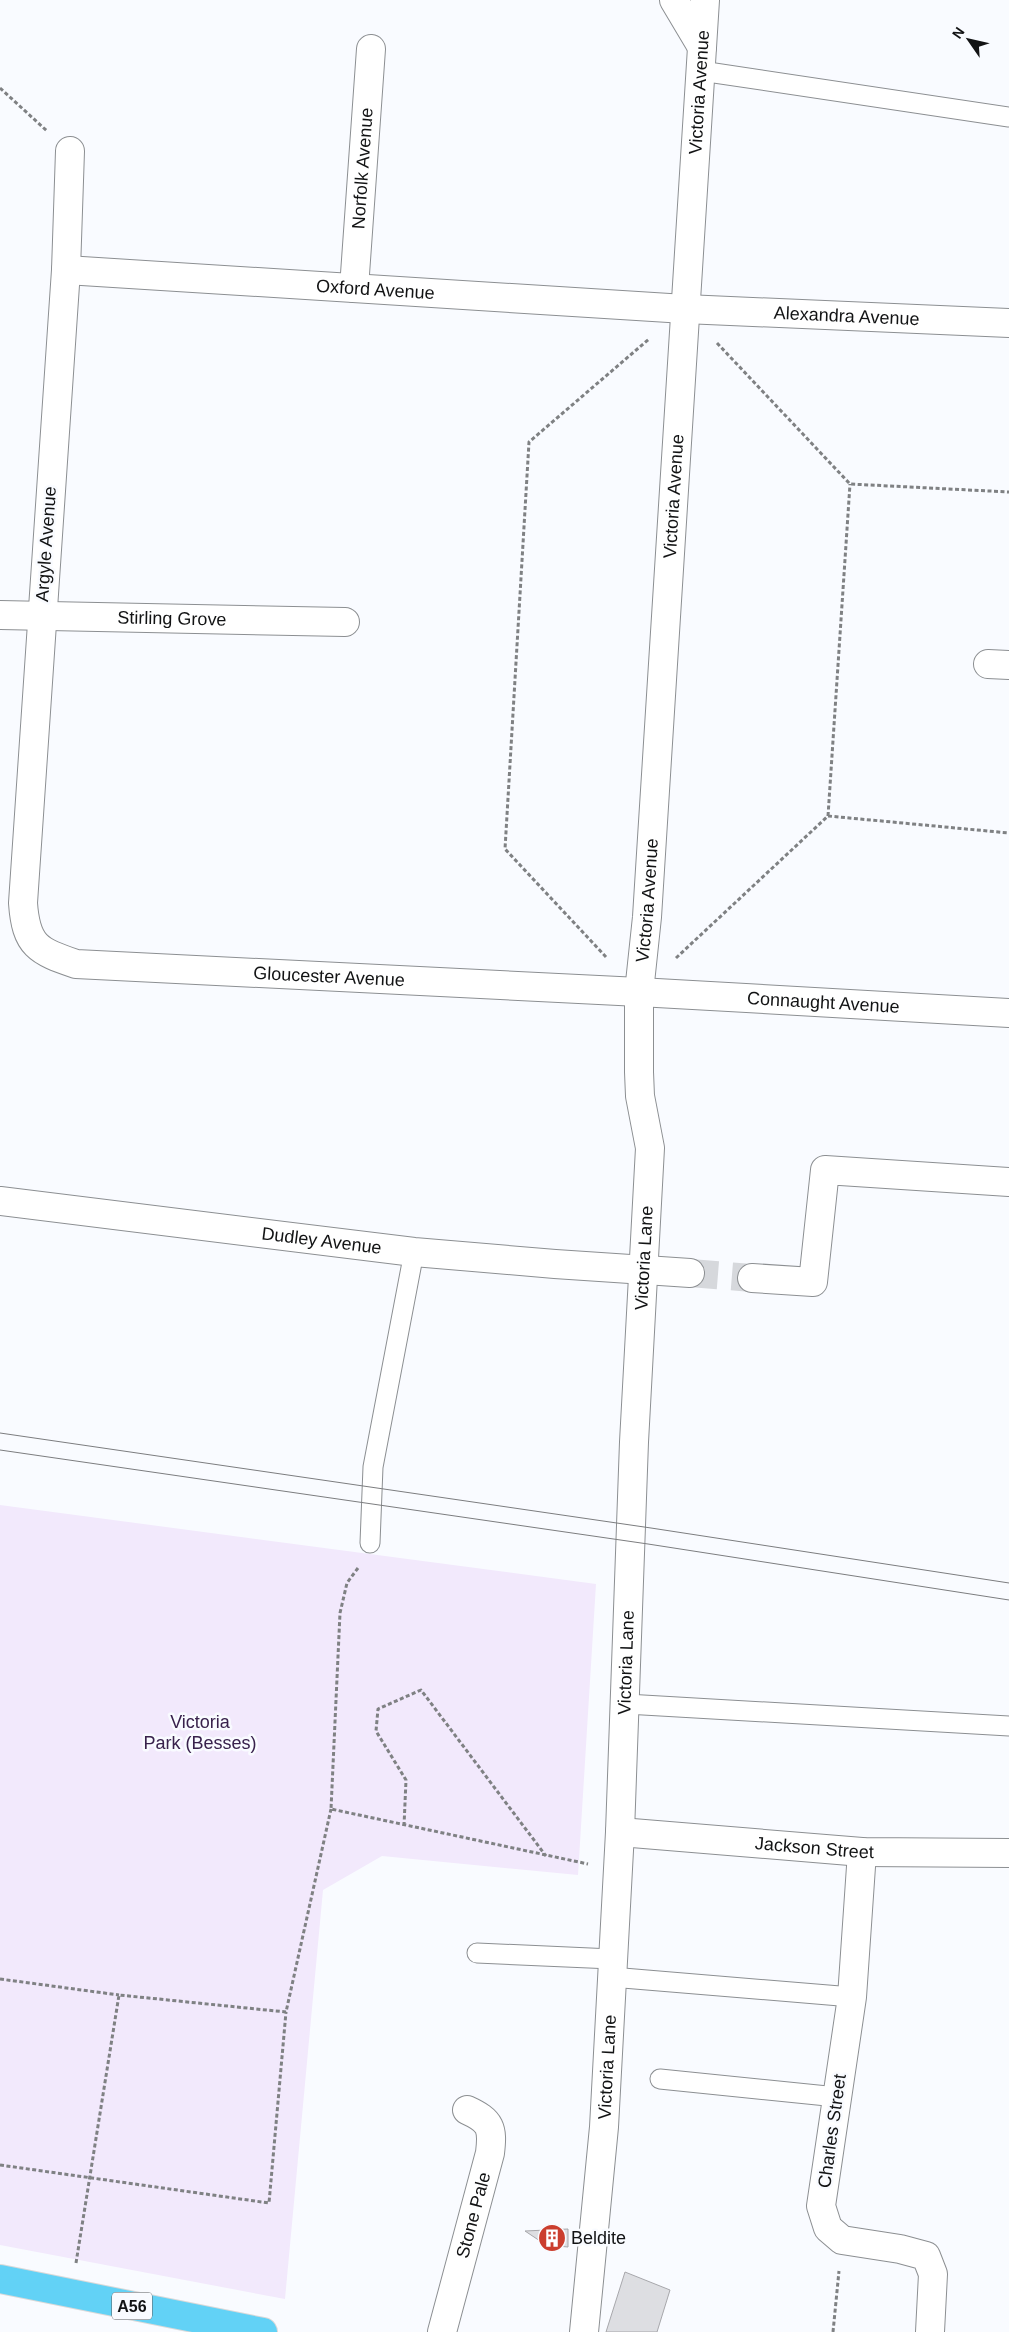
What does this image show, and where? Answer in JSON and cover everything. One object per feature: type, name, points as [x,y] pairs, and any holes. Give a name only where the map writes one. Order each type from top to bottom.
[{"type":"highway","name":"A56","points":[[0,2279],[263,2332]]},
{"type":"street","points":[[674,0],[701,59]]},
{"type":"street","name":"Victoria Avenue","points":[[639,992],[647,917],[705,0]]},
{"type":"street","name":"Norfolk Avenue","points":[[354,288],[371,49]]},
{"type":"street","name":"Argyle Avenue","points":[[29,935],[24,920],[23,902],[66,270],[70,151]]},
{"type":"street","name":"Oxford Avenue","points":[[66,270],[685,309]]},
{"type":"street","name":"Alexandra Avenue","points":[[685,309],[1009,323]]},
{"type":"street","name":"Stirling Grove","points":[[0,615],[41,618],[345,622]]},
{"type":"street","name":"Gloucester Avenue","points":[[29,935],[46,954],[76,964],[639,992]]},
{"type":"street","name":"Connaught Avenue","points":[[639,992],[1009,1014]]},
{"type":"street","name":"Victoria Lane","points":[[584,2332],[604,2127],[626,1704],[634,1442],[650,1148],[640,1096],[639,992]]},
{"type":"street","points":[[752,1278],[813,1282],[824,1170],[1009,1182]]},
{"type":"street","name":"Dudley Avenue","points":[[0,1201],[414,1252],[690,1273]]},
{"type":"street","name":"Jackson Street","points":[[620,1832],[862,1852],[1009,1853]]},
{"type":"street","name":"Charles Street","points":[[842,2240],[828,2228],[821,2206],[852,1997],[862,1852]]},
{"type":"street","name":"Stone Pale","points":[[442,2332],[490,2153],[492,2133],[486,2120],[467,2110]]},
{"type":"street","points":[[842,2240],[900,2249],[926,2256],[934,2274],[930,2332]]},
{"type":"lane","points":[[701,59],[1009,117]]},
{"type":"lane","points":[[370,1543],[373,1467],[414,1252]]},
{"type":"lane","points":[[626,1704],[1009,1726]]},
{"type":"lane","points":[[477,1953],[852,1997]]},
{"type":"lane","points":[[660,2079],[837,2097]]},
{"type":"path","points":[[0,88],[70,151]]},
{"type":"path","points":[[639,992],[504,850],[529,442],[685,309],[850,484],[1009,492]]},
{"type":"path","points":[[675,958],[828,816],[850,484]]},
{"type":"path","points":[[828,816],[1009,833]]},
{"type":"path","points":[[0,2165],[269,2203],[286,2012],[331,1809],[340,1613],[347,1583],[366,1557],[370,1543]]},
{"type":"path","points":[[404,1826],[406,1780],[376,1731],[378,1709],[421,1690],[546,1856]]},
{"type":"path","points":[[331,1809],[546,1856],[617,1869]]},
{"type":"path","points":[[0,1979],[119,1995],[286,2012]]},
{"type":"path","points":[[77,2256],[119,1995]]},
{"type":"path","points":[[833,2332],[842,2240]]},
{"type":"green space","name":"Victoria Park (Besses)","points":[[0,1505],[596,1584],[578,1875],[382,1856],[323,1890],[285,2299],[0,2245]]},
{"type":"building","name":"Beldite","points":[[568,2229],[568,2247],[546,2245],[525,2231]]},
{"type":"building","points":[[625,2272],[670,2290],[657,2332],[606,2332]]},
{"type":"tunnel","points":[[690,1273],[752,1278]]},
{"type":"tram line","points":[[0,1433],[651,1528],[1009,1583]]},
{"type":"tram line","points":[[0,1450],[648,1544],[1009,1600]]},
{"type":"place","name":"Beldite","points":[[552,2238]]}]
